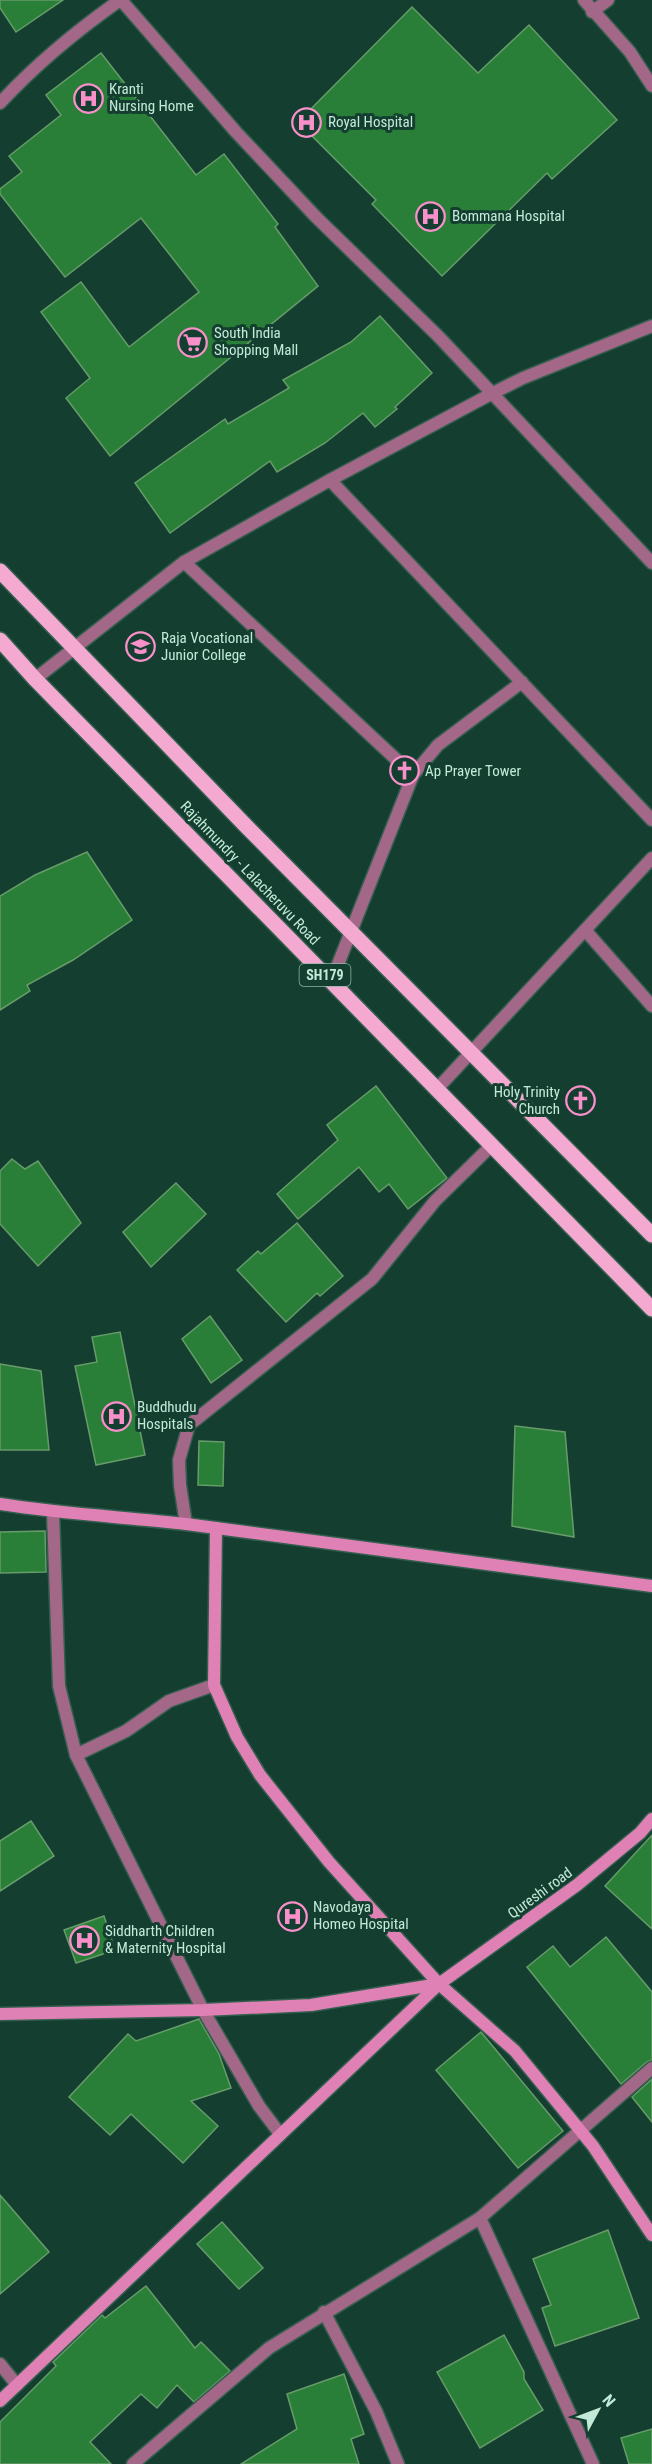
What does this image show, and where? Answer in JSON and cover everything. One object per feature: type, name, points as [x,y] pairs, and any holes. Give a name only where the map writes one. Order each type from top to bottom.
[{"type":"main road","points":[[0,571],[351,932],[652,1235]]},
{"type":"main road","name":"Rajahmundry - Lalacheruvu Road","points":[[0,640],[35,679],[652,1309]]},
{"type":"street","points":[[0,103],[33,68],[80,28],[120,0],[236,132],[316,217],[439,337],[652,563]]},
{"type":"street","points":[[584,0],[592,12],[630,52],[652,86]]},
{"type":"street","points":[[592,12],[608,0]]},
{"type":"street","points":[[35,679],[183,562],[493,393],[523,378],[652,327]]},
{"type":"street","points":[[330,480],[652,820]]},
{"type":"street","points":[[183,562],[413,775]]},
{"type":"street","points":[[331,982],[413,775],[438,745],[522,682]]},
{"type":"street","points":[[436,1090],[652,858]]},
{"type":"street","points":[[585,930],[652,1005]]},
{"type":"street","points":[[186,1524],[179,1460],[189,1425],[372,1278],[435,1201],[491,1146]]},
{"type":"street","points":[[0,1504],[53,1513],[138,1518],[186,1524],[652,1586]]},
{"type":"street","points":[[53,1513],[59,1686],[76,1755],[204,2010],[259,2106],[280,2134]]},
{"type":"street","points":[[216,1528],[214,1685],[237,1737],[261,1775],[329,1862],[439,1984],[515,2051],[580,2130],[652,2235]]},
{"type":"street","points":[[76,1755],[126,1731],[169,1701],[214,1685]]},
{"type":"street","name":"Qureshi road","points":[[0,2401],[439,1984],[577,1885],[640,1833],[652,1819]]},
{"type":"street","points":[[0,2014],[204,2010],[310,2005],[439,1984]]},
{"type":"street","points":[[133,2464],[269,2348],[480,2218],[652,2068]]},
{"type":"street","points":[[480,2218],[593,2464]]},
{"type":"street","points":[[324,2312],[376,2411],[398,2464]]},
{"type":"street","points":[[0,2364],[17,2385]]},
{"type":"building","points":[[0,0],[63,0],[16,32],[0,8]]},
{"type":"building","points":[[412,7],[478,73],[529,25],[617,120],[552,179],[547,173],[442,276],[372,204],[376,200],[298,122]]},
{"type":"building","points":[[101,53],[196,175],[224,154],[278,224],[275,227],[318,286],[110,456],[66,398],[90,378],[41,312],[81,282],[129,347],[199,292],[141,218],[65,277],[0,194],[0,189],[22,172],[9,156],[61,115],[46,95]]},
{"type":"building","points":[[380,316],[432,373],[395,407],[397,409],[375,427],[363,413],[325,443],[277,472],[270,461],[170,533],[135,483],[225,419],[228,424],[289,388],[283,380],[351,342]]},
{"type":"building","points":[[87,852],[132,920],[73,960],[27,985],[30,991],[0,1010],[0,896],[35,875]]},
{"type":"building","points":[[376,1086],[447,1178],[408,1209],[389,1184],[379,1192],[359,1167],[298,1219],[277,1194],[338,1140],[327,1125]]},
{"type":"building","points":[[12,1159],[25,1169],[38,1161],[81,1223],[38,1266],[0,1224],[0,1171]]},
{"type":"building","points":[[176,1183],[206,1214],[151,1267],[123,1232]]},
{"type":"building","points":[[297,1223],[343,1276],[320,1296],[317,1293],[286,1322],[237,1270],[258,1251],[261,1254]]},
{"type":"building","points":[[210,1316],[242,1360],[211,1383],[182,1339]]},
{"type":"building","points":[[120,1332],[145,1455],[96,1465],[75,1366],[97,1362],[92,1337]]},
{"type":"building","points":[[0,1364],[41,1371],[49,1450],[0,1450]]},
{"type":"building","points":[[515,1426],[565,1432],[574,1537],[512,1526]]},
{"type":"building","points":[[199,1441],[224,1442],[223,1486],[198,1485]]},
{"type":"building","points":[[45,1531],[46,1572],[0,1573],[0,1532]]},
{"type":"building","points":[[31,1821],[54,1856],[0,1891],[0,1841]]},
{"type":"building","points":[[652,1835],[652,1929],[605,1886]]},
{"type":"building","points":[[104,1916],[115,1950],[76,1963],[64,1930]]},
{"type":"building","points":[[606,1937],[652,1992],[652,2060],[621,2084],[527,1967],[553,1946],[570,1967]]},
{"type":"building","points":[[199,2019],[219,2054],[231,2088],[191,2101],[218,2126],[183,2163],[131,2114],[110,2135],[69,2097],[128,2034],[136,2041]]},
{"type":"building","points":[[481,2032],[563,2131],[518,2168],[436,2070]]},
{"type":"building","points":[[652,2079],[652,2122],[632,2097]]},
{"type":"building","points":[[0,2195],[49,2252],[0,2294]]},
{"type":"building","points":[[222,2222],[263,2268],[239,2289],[197,2244]]},
{"type":"building","points":[[608,2230],[639,2318],[555,2346],[542,2308],[551,2305],[533,2259]]},
{"type":"building","points":[[146,2286],[195,2348],[201,2342],[230,2371],[194,2402],[177,2385],[157,2408],[141,2394],[90,2442],[111,2464],[0,2464],[0,2422],[56,2366],[53,2362],[102,2315],[105,2318]]},
{"type":"building","points":[[504,2335],[524,2372],[524,2379],[543,2410],[480,2448],[437,2372]]},
{"type":"building","points":[[344,2374],[364,2434],[351,2439],[359,2464],[241,2464],[297,2429],[287,2394]]},
{"type":"building","points":[[652,2429],[652,2464],[629,2464],[621,2438]]},
{"type":"place","name":"Kranti Nursing Home","points":[[88,98]]},
{"type":"place","name":"Royal Hospital","points":[[307,122]]},
{"type":"place","name":"Bommana Hospital","points":[[431,216]]},
{"type":"place","name":"South India Shopping Mall","points":[[193,342]]},
{"type":"place","name":"Raja Vocational Junior College","points":[[140,647]]},
{"type":"place","name":"Ap Prayer Tower","points":[[404,771]]},
{"type":"place","name":"Holy Trinity Church","points":[[581,1101]]},
{"type":"place","name":"Buddhudu Hospitals","points":[[116,1416]]},
{"type":"place","name":"Navodaya Homeo Hospital","points":[[292,1916]]},
{"type":"place","name":"Siddharth Children & Maternity Hospital","points":[[84,1940]]}]
